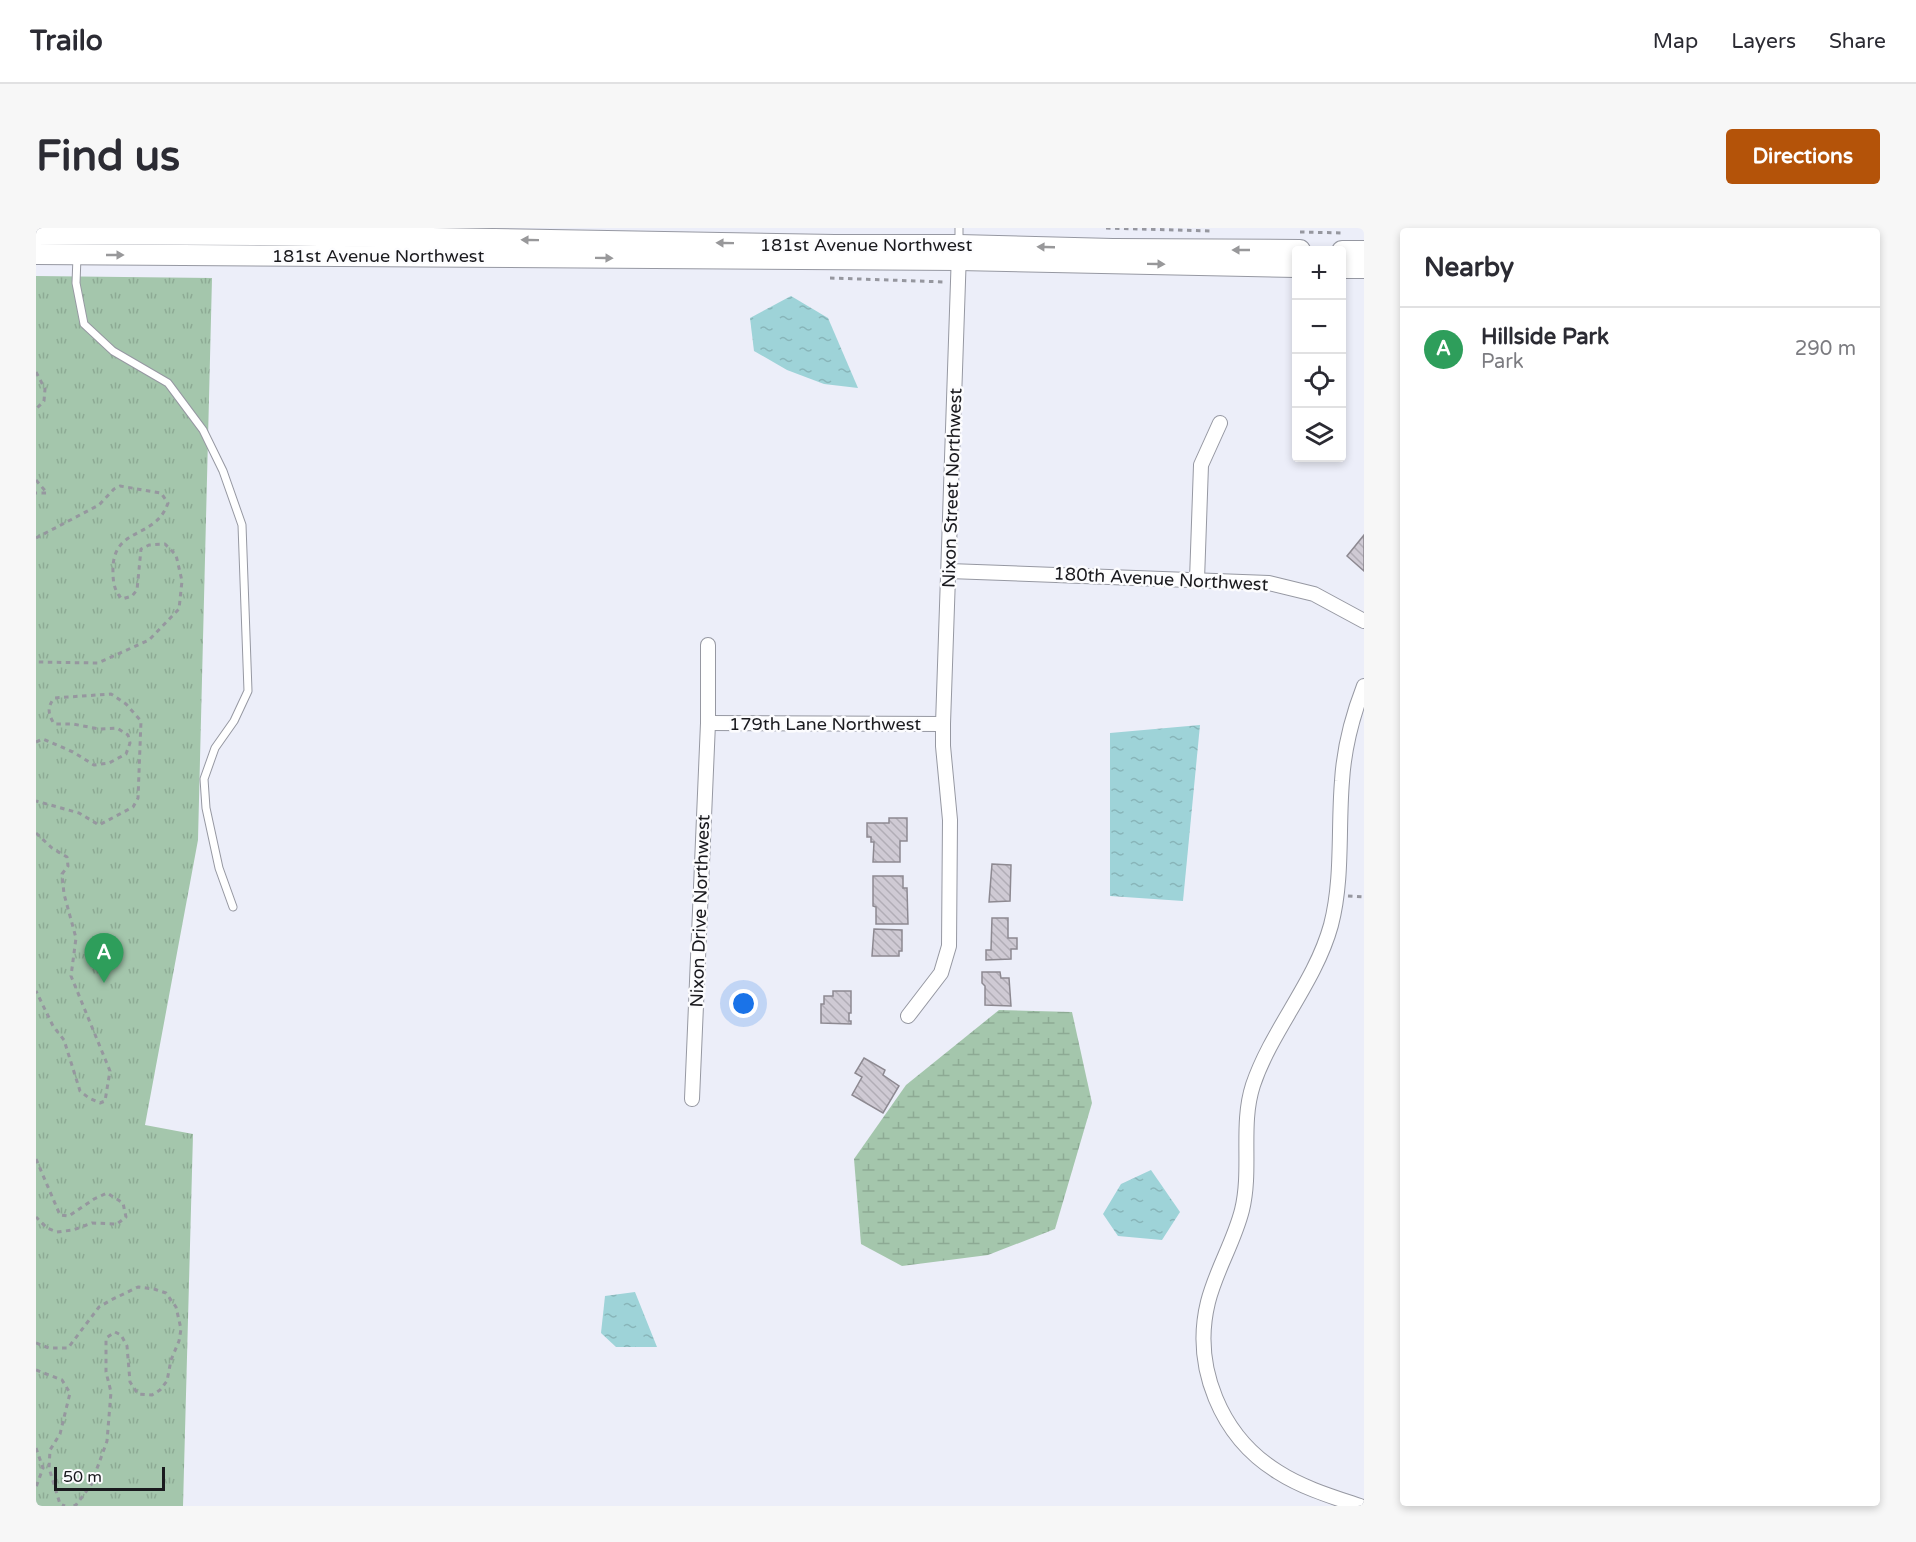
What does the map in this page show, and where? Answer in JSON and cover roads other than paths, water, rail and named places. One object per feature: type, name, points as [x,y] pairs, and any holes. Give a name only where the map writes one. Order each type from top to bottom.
[{"type":"main road","name":"181st Avenue Northwest","points":[[36,234],[78,231],[1113,249],[1298,241]]},
{"type":"main road","points":[[77,255],[78,231]]},
{"type":"main road","name":"181st Avenue Northwest","points":[[36,254],[959,246],[1292,267]]},
{"type":"main road","points":[[1346,251],[1364,251]]},
{"type":"main road","points":[[1346,268],[1364,268]]},
{"type":"street","name":"Nixon Street Northwest","points":[[908,1016],[941,973],[949,946],[951,820],[943,746],[943,724],[959,246]]},
{"type":"street","points":[[1197,580],[1201,465],[1220,423]]},
{"type":"street","name":"180th Avenue Northwest","points":[[949,571],[1269,583],[1314,594],[1364,621]]},
{"type":"street","name":"Nixon Drive Northwest","points":[[692,1099],[708,723],[708,645]]},
{"type":"street","points":[[1362,1505],[1323,1494],[1279,1473],[1255,1456],[1232,1428],[1215,1399],[1207,1371],[1204,1338],[1207,1305],[1214,1279],[1241,1212],[1247,1187],[1247,1132],[1253,1086],[1316,964],[1326,943],[1332,922],[1338,879],[1345,753],[1356,707],[1364,686]]},
{"type":"street","name":"179th Lane Northwest","points":[[708,723],[943,724]]},
{"type":"lane","points":[[77,255],[76,283],[84,324],[113,351],[168,383],[203,430],[223,471],[242,525],[248,691],[234,721],[215,748],[204,779],[207,808],[219,868],[233,907]]},
{"type":"water","points":[[791,296],[828,318],[858,388],[824,384],[787,370],[754,351],[750,318]]},
{"type":"water","points":[[1200,725],[1183,901],[1110,896],[1110,733]]},
{"type":"water","points":[[1151,1170],[1180,1212],[1162,1240],[1118,1236],[1103,1214],[1121,1184]]},
{"type":"water","points":[[635,1292],[657,1347],[616,1347],[601,1333],[605,1296]]},
{"type":"place","name":"Hillside Park","points":[[104,983]]}]
